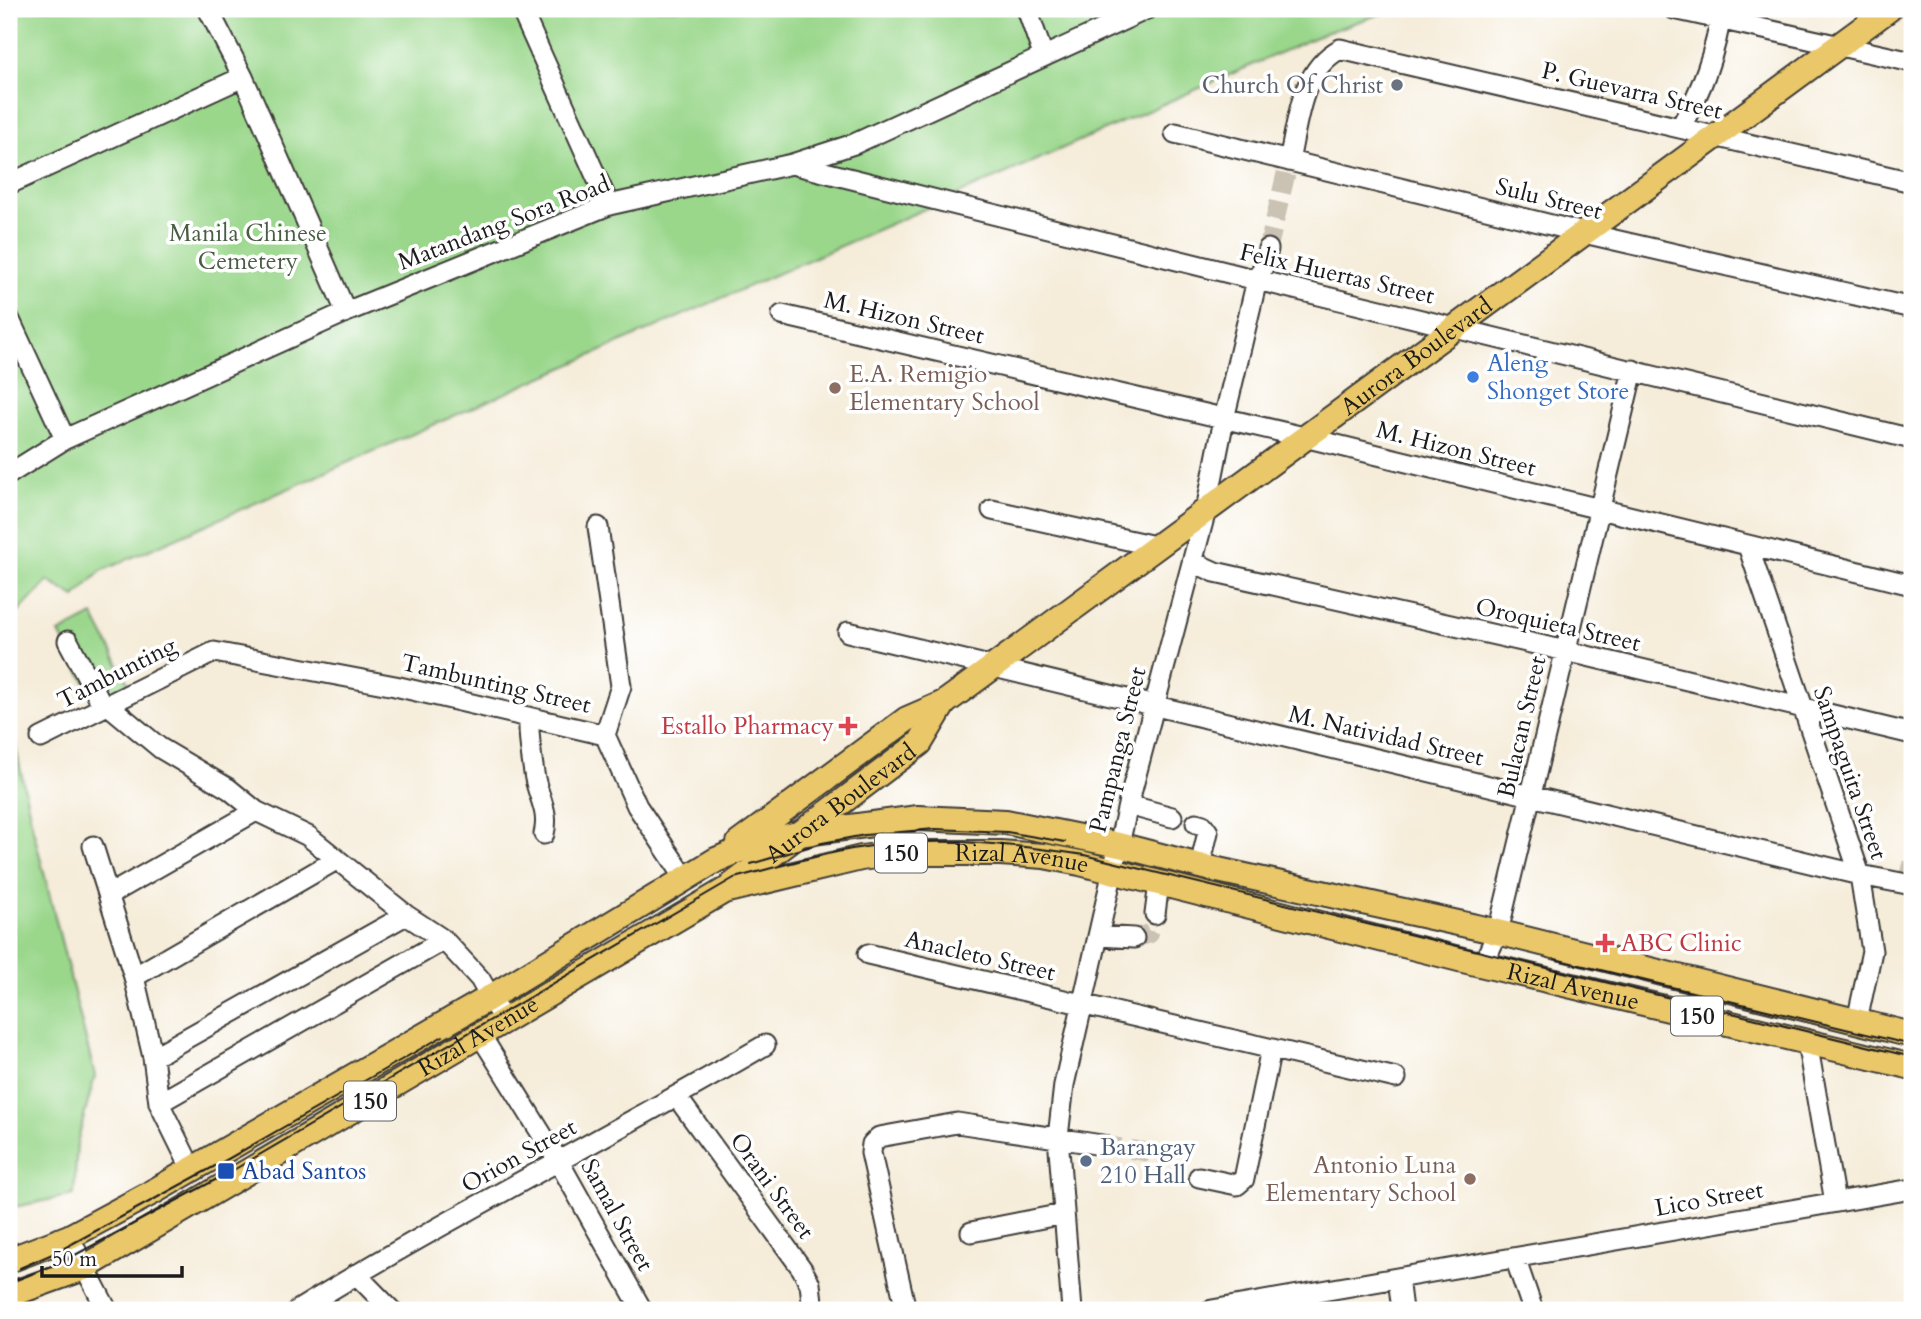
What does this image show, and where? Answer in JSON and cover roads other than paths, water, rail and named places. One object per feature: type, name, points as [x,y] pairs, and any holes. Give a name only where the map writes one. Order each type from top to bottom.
[{"type":"main road","name":"Aurora Boulevard","points":[[716,860],[907,719],[944,703],[1889,9]]},
{"type":"main road","name":"Aurora Boulevard","points":[[724,891],[920,743],[944,703]]},
{"type":"main road","name":"Rizal Avenue","points":[[9,1260],[69,1237],[192,1170],[489,998],[716,860],[754,844],[798,834],[918,818],[1006,822],[1119,845],[1200,866],[1498,932],[1912,1035]]},
{"type":"main road","name":"Rizal Avenue","points":[[9,1295],[84,1268],[724,891],[851,861],[898,853],[1044,856],[1912,1067]]},
{"type":"main road","points":[[1661,1007],[1669,991],[1665,973]]},
{"type":"main road","points":[[1686,1013],[1683,995],[1696,981]]},
{"type":"street","points":[[208,9],[243,77],[346,312]]},
{"type":"street","points":[[521,9],[609,205]]},
{"type":"street","points":[[1027,9],[1043,55]]},
{"type":"street","name":"Matandang Sora Road","points":[[9,474],[65,439],[346,312],[609,205],[792,164],[854,144],[1147,9]]},
{"type":"street","points":[[1675,9],[1721,14],[1912,62]]},
{"type":"street","points":[[1680,128],[1697,99],[1721,14]]},
{"type":"street","name":"P. Guevarra Street","points":[[1289,161],[1306,87],[1322,62],[1340,49],[1912,182]]},
{"type":"street","points":[[9,184],[243,77]]},
{"type":"street","name":"Sulu Street","points":[[1175,134],[1584,233],[1912,308]]},
{"type":"street","name":"Felix Huertas Street","points":[[792,164],[1912,439]]},
{"type":"street","name":"Pampanga Street","points":[[1072,1310],[1058,1137],[1064,1085],[1128,805],[1193,562],[1257,280],[1268,249]]},
{"type":"street","name":"M. Hizon Street","points":[[782,315],[1304,437],[1912,585]]},
{"type":"street","points":[[9,318],[65,439]]},
{"type":"street","name":"Bulacan Street","points":[[1490,966],[1633,370]]},
{"type":"street","points":[[992,510],[1155,546]]},
{"type":"street","points":[[598,527],[621,686],[605,735]]},
{"type":"street","name":"Sampaguita Street","points":[[1748,546],[1860,875],[1872,951],[1857,1021]]},
{"type":"street","name":"Oroquieta Street","points":[[1193,562],[1215,572],[1566,651],[1912,734]]},
{"type":"street","name":"M. Natividad Street","points":[[848,632],[1860,875],[1909,883]]},
{"type":"street","points":[[68,641],[105,705],[160,748],[229,789],[256,811],[308,836],[406,915],[444,940],[480,979],[504,1022]]},
{"type":"street","name":"Tambunting Street","points":[[214,652],[396,686],[605,735],[637,806],[685,878]]},
{"type":"street","name":"Tambunting","points":[[41,738],[214,652]]},
{"type":"street","points":[[529,717],[528,739],[534,774],[546,810],[544,834]]},
{"type":"street","points":[[849,796],[844,812],[846,819],[857,826]]},
{"type":"street","points":[[1128,805],[1172,817]]},
{"type":"street","points":[[109,895],[256,811]]},
{"type":"street","points":[[1196,823],[1203,825],[1208,832],[1200,866]]},
{"type":"street","points":[[93,846],[134,977],[153,1057],[159,1103],[192,1170]]},
{"type":"street","points":[[134,977],[336,860]]},
{"type":"street","points":[[1155,914],[1159,883]]},
{"type":"street","points":[[153,1057],[406,915]]},
{"type":"street","points":[[1099,936],[1133,938]]},
{"type":"street","points":[[159,1103],[444,940]]},
{"type":"street","name":"Anacleto Street","points":[[868,954],[1396,1078]]},
{"type":"street","name":"Samal Street","points":[[481,1036],[559,1162],[642,1310]]},
{"type":"street","points":[[1807,1042],[1835,1202]]},
{"type":"street","name":"Orion Street","points":[[298,1310],[356,1274],[677,1097],[765,1045]]},
{"type":"street","points":[[1199,1177],[1237,1185],[1244,1179],[1271,1049]]},
{"type":"street","name":"Orani Street","points":[[677,1097],[802,1269],[810,1284],[813,1310]]},
{"type":"street","points":[[906,1310],[871,1153],[872,1144],[878,1137],[957,1123],[1102,1145]]},
{"type":"street","name":"Lico Street","points":[[1212,1310],[1304,1302],[1398,1278],[1912,1189]]},
{"type":"street","points":[[971,1233],[1063,1214]]},
{"type":"street","points":[[69,1237],[107,1310]]},
{"type":"street","points":[[1515,1258],[1533,1310]]},
{"type":"street","points":[[356,1274],[391,1310]]},
{"type":"street","points":[[1398,1278],[1402,1310]]},
{"type":"tunnel","points":[[1268,249],[1289,161]]},
{"type":"tunnel","points":[[1907,881],[1912,863]]},
{"type":"tunnel","points":[[1134,938],[1149,934],[1155,914]]},
{"type":"tunnel","points":[[1102,1145],[1166,1155]]},
{"type":"tram line","points":[[751,864],[822,843],[865,835],[935,829],[1007,832],[1065,842]]},
{"type":"tram line","points":[[9,1283],[62,1262],[230,1172],[734,878],[862,847],[932,842],[983,843],[1084,855],[1912,1057]]},
{"type":"tram line","points":[[1555,959],[1912,1045]]},
{"type":"tram line","points":[[20,1268],[57,1252],[228,1159],[443,1036]]},
{"type":"place","name":"Church Of Christ","points":[[1397,85]]},
{"type":"place","name":"Aleng Shonget Store","points":[[1473,377]]},
{"type":"place","name":"E.A. Remigio Elementary School","points":[[835,388]]},
{"type":"place","name":"Estallo Pharmacy","points":[[848,726]]},
{"type":"place","name":"ABC Clinic","points":[[1605,943]]},
{"type":"place","name":"Barangay 210 Hall","points":[[1086,1161]]},
{"type":"place","name":"Abad Santos","points":[[226,1171]]},
{"type":"place","name":"Antonio Luna Elementary School","points":[[1470,1179]]},
{"type":"park label","name":"Manila Chinese Cemetery","points":[[248,247]]}]
